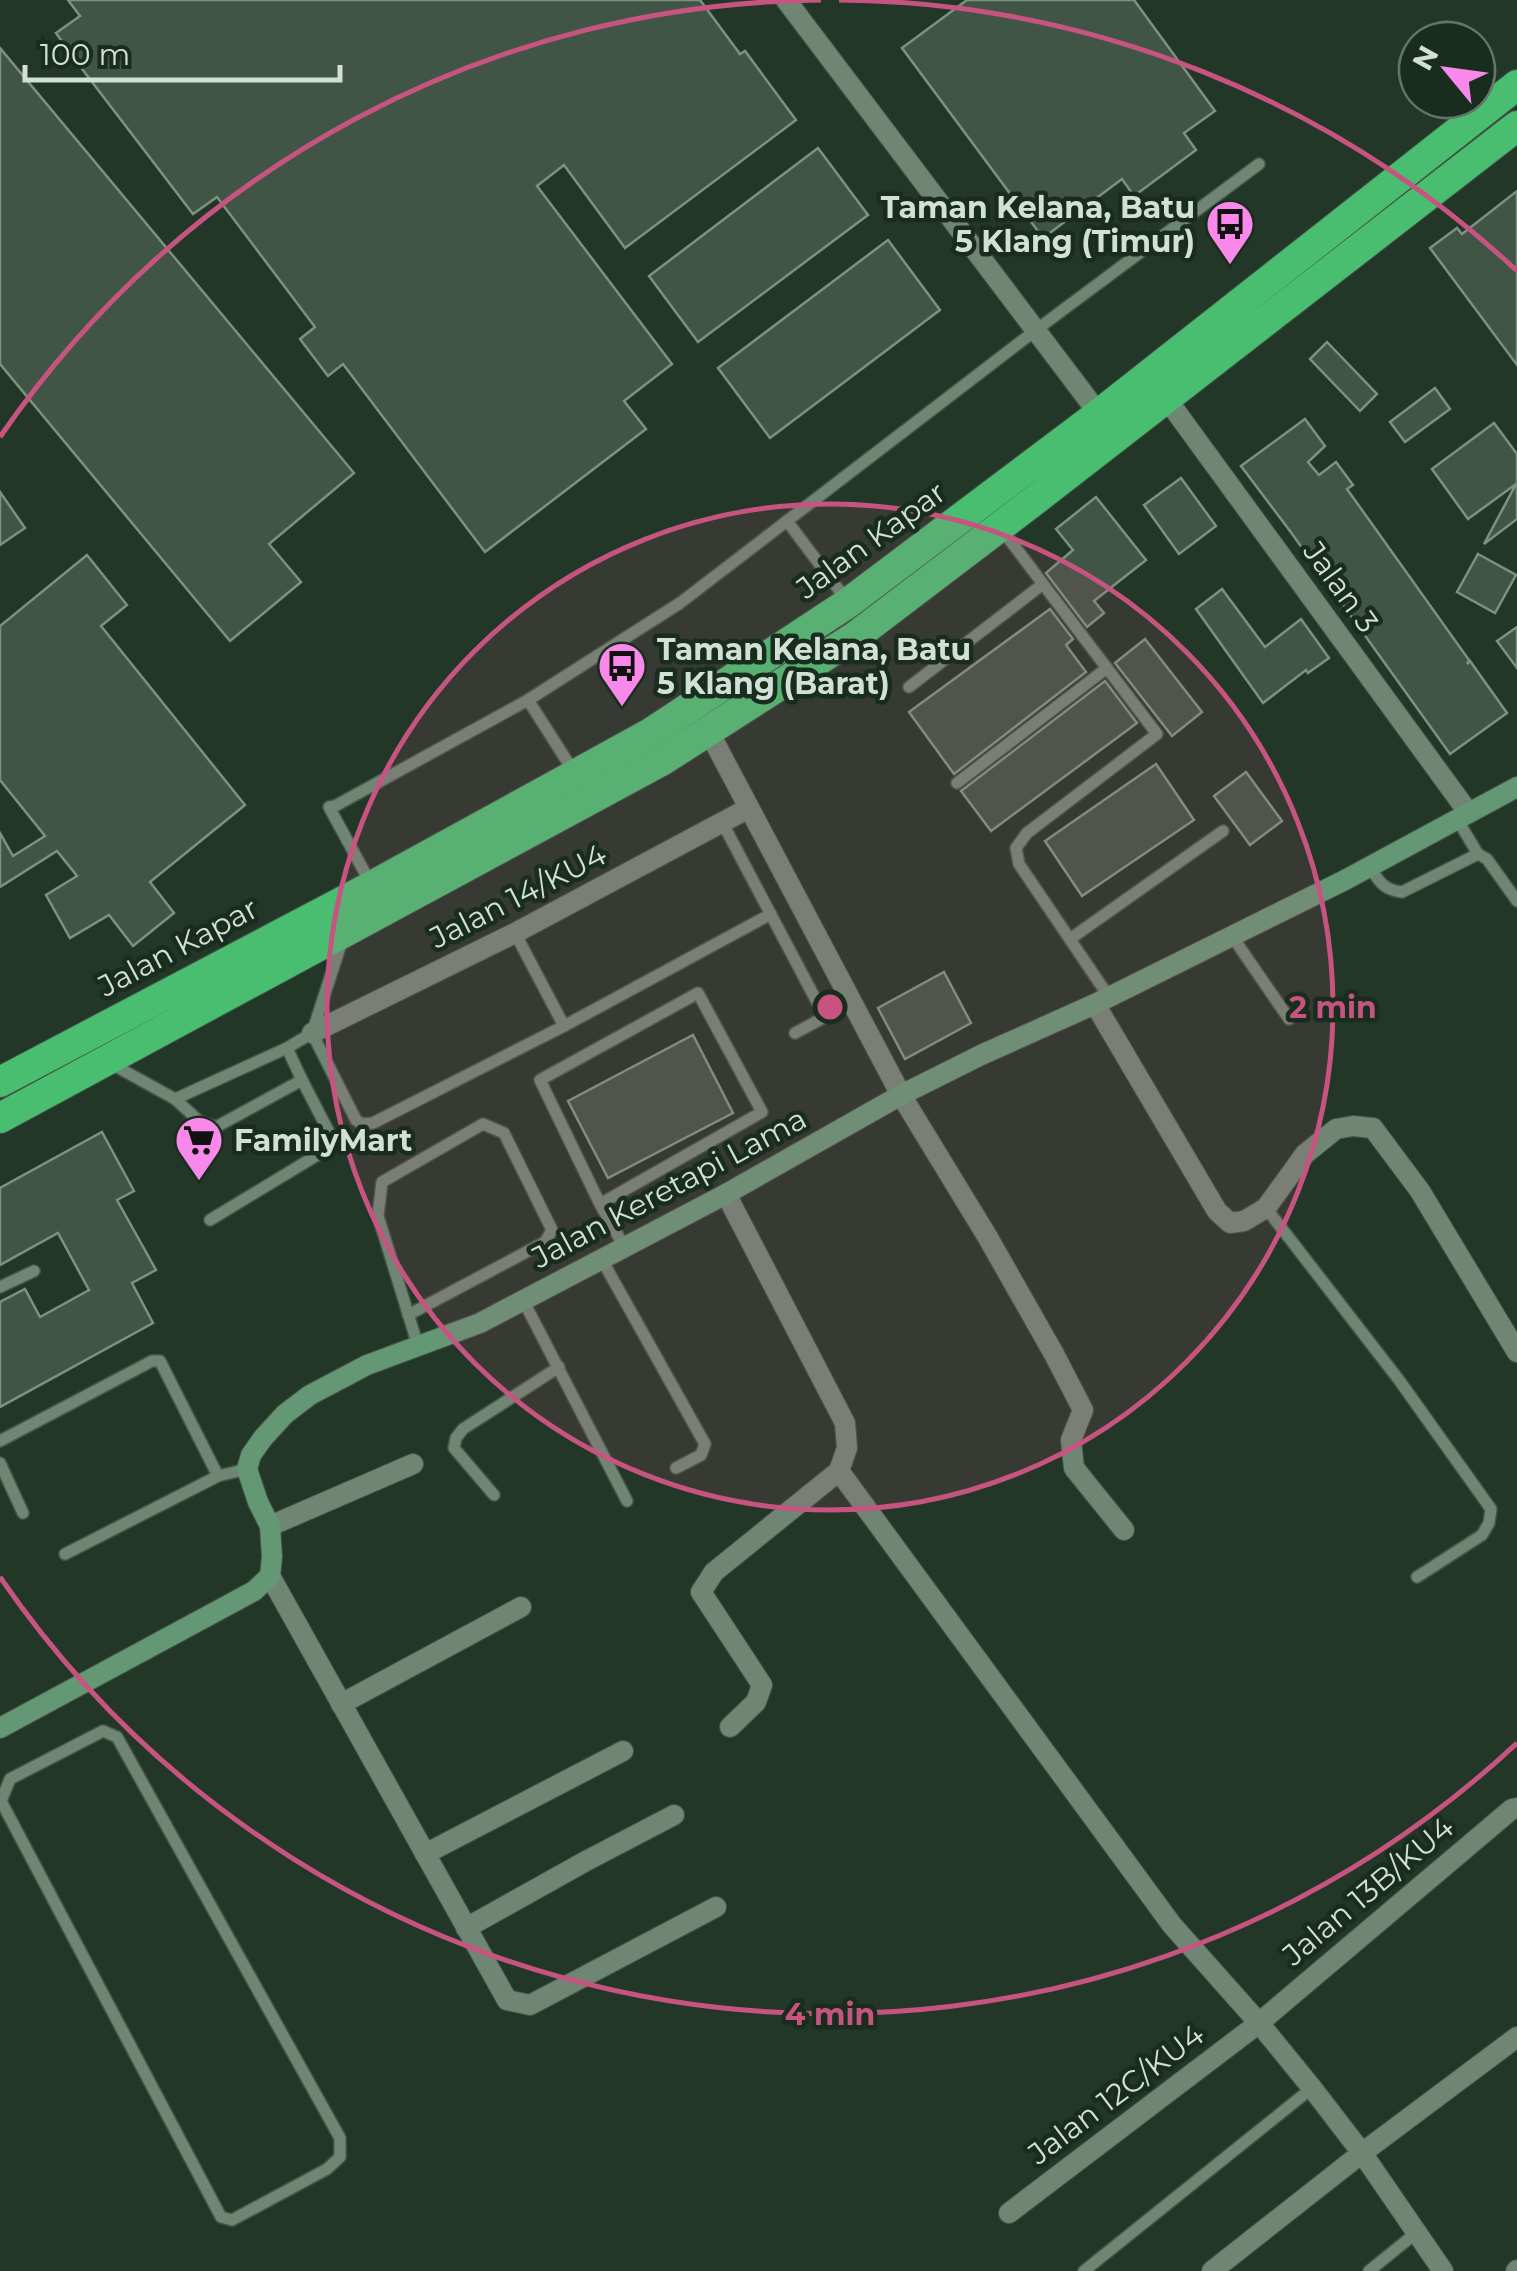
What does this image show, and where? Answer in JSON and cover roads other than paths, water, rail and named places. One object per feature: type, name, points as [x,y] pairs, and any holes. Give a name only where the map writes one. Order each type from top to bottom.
[{"type":"highway","name":"Jalan Kapar","points":[[0,1082],[372,886],[649,734],[848,603],[1099,414],[1517,85]]},
{"type":"highway","points":[[0,1118],[663,760],[856,636],[1517,126]]},
{"type":"street","points":[[786,0],[1099,414]]},
{"type":"street","name":"Jalan 3","points":[[1166,398],[1463,816]]},
{"type":"street","points":[[709,732],[902,1095],[1054,1354],[1082,1410],[1071,1440],[1074,1468],[1124,1530]]},
{"type":"street","name":"Jalan Keretapi Lama","points":[[246,1469],[264,1438],[285,1414],[310,1395],[367,1365],[480,1323],[726,1194],[902,1095],[1370,867],[1517,787]]},
{"type":"street","name":"Jalan 14/KU4","points":[[312,1034],[515,933],[749,808]]},
{"type":"street","points":[[1102,1000],[1217,1211],[1230,1223],[1244,1221],[1266,1208],[1305,1154],[1336,1128],[1373,1128],[1420,1191],[1517,1352]]},
{"type":"street","points":[[726,1194],[845,1424],[847,1448],[840,1471],[714,1572],[701,1592],[762,1686],[756,1702],[730,1727]]},
{"type":"street","points":[[270,1526],[413,1464]]},
{"type":"street","points":[[246,1469],[270,1526],[270,1576],[507,2000],[530,2005],[716,1908]]},
{"type":"street","points":[[840,1471],[1172,1925],[1312,2088],[1443,2271]]},
{"type":"street","points":[[0,1728],[254,1591],[270,1576]]},
{"type":"street","points":[[341,1704],[521,1607]]},
{"type":"street","points":[[425,1854],[623,1750]]},
{"type":"street","name":"Jalan 13B/KU4","points":[[1258,2023],[1517,1808]]},
{"type":"street","points":[[466,1928],[674,1816]]},
{"type":"street","name":"Jalan 12C/KU4","points":[[1009,2213],[1258,2023]]},
{"type":"street","points":[[1212,2271],[1362,2153],[1516,2040]]},
{"type":"lane","points":[[372,886],[329,806],[528,700],[680,603],[1259,164]]},
{"type":"lane","points":[[787,521],[848,603]]},
{"type":"lane","points":[[1000,526],[1157,734],[1027,833],[1016,848],[1020,864],[1070,939],[1102,1000]]},
{"type":"lane","points":[[908,686],[1043,584]]},
{"type":"lane","points":[[957,783],[1107,668]]},
{"type":"lane","points":[[528,700],[575,774]]},
{"type":"lane","points":[[1463,816],[1478,854],[1487,859],[1517,901]]},
{"type":"lane","points":[[722,822],[825,1017]]},
{"type":"lane","points":[[1070,939],[1223,831]]},
{"type":"lane","points":[[1370,867],[1381,885],[1402,892],[1478,854]]},
{"type":"lane","points":[[312,1034],[356,1120],[373,1123],[771,914]]},
{"type":"lane","points":[[515,933],[564,1026]]},
{"type":"lane","points":[[175,1099],[312,1034],[345,934]]},
{"type":"lane","points":[[1232,936],[1288,1020]]},
{"type":"lane","points":[[600,1204],[762,1112],[698,993],[540,1080],[600,1204],[625,1248]]},
{"type":"lane","points":[[795,1033],[852,1002]]},
{"type":"lane","points":[[210,1220],[330,1143],[330,1134],[286,1048]]},
{"type":"lane","points":[[106,1060],[175,1099],[200,1121],[216,1126],[302,1080]]},
{"type":"lane","points":[[408,1315],[545,1242],[552,1230],[504,1133],[483,1124],[382,1182],[378,1216],[408,1315],[418,1346]]},
{"type":"lane","points":[[1266,1208],[1399,1380],[1491,1508],[1482,1535],[1417,1577]]},
{"type":"lane","points":[[602,1260],[705,1444],[701,1454],[676,1468]]},
{"type":"lane","points":[[0,1287],[34,1271]]},
{"type":"lane","points":[[522,1300],[627,1501]]},
{"type":"lane","points":[[0,1441],[152,1360],[160,1361],[218,1476]]},
{"type":"lane","points":[[494,1495],[454,1448],[456,1438],[463,1428],[559,1367]]},
{"type":"lane","points":[[0,1463],[23,1513]]},
{"type":"lane","points":[[64,1554],[218,1476],[246,1469]]},
{"type":"lane","points":[[103,1730],[116,1737],[340,2138],[340,2157],[327,2168],[232,2220],[221,2217],[1,1802],[10,1778],[103,1730]]},
{"type":"lane","points":[[0,1764],[10,1778]]},
{"type":"lane","points":[[1084,2271],[1312,2088]]},
{"type":"lane","points":[[1369,2271],[1416,2233]]},
{"type":"place","name":"Taman Kelana, Batu 5 Klang (Timur)","points":[[1230,266]]},
{"type":"place","name":"Taman Kelana, Batu 5 Klang (Barat)","points":[[622,708]]},
{"type":"place","name":"FamilyMart","points":[[199,1182]]}]
